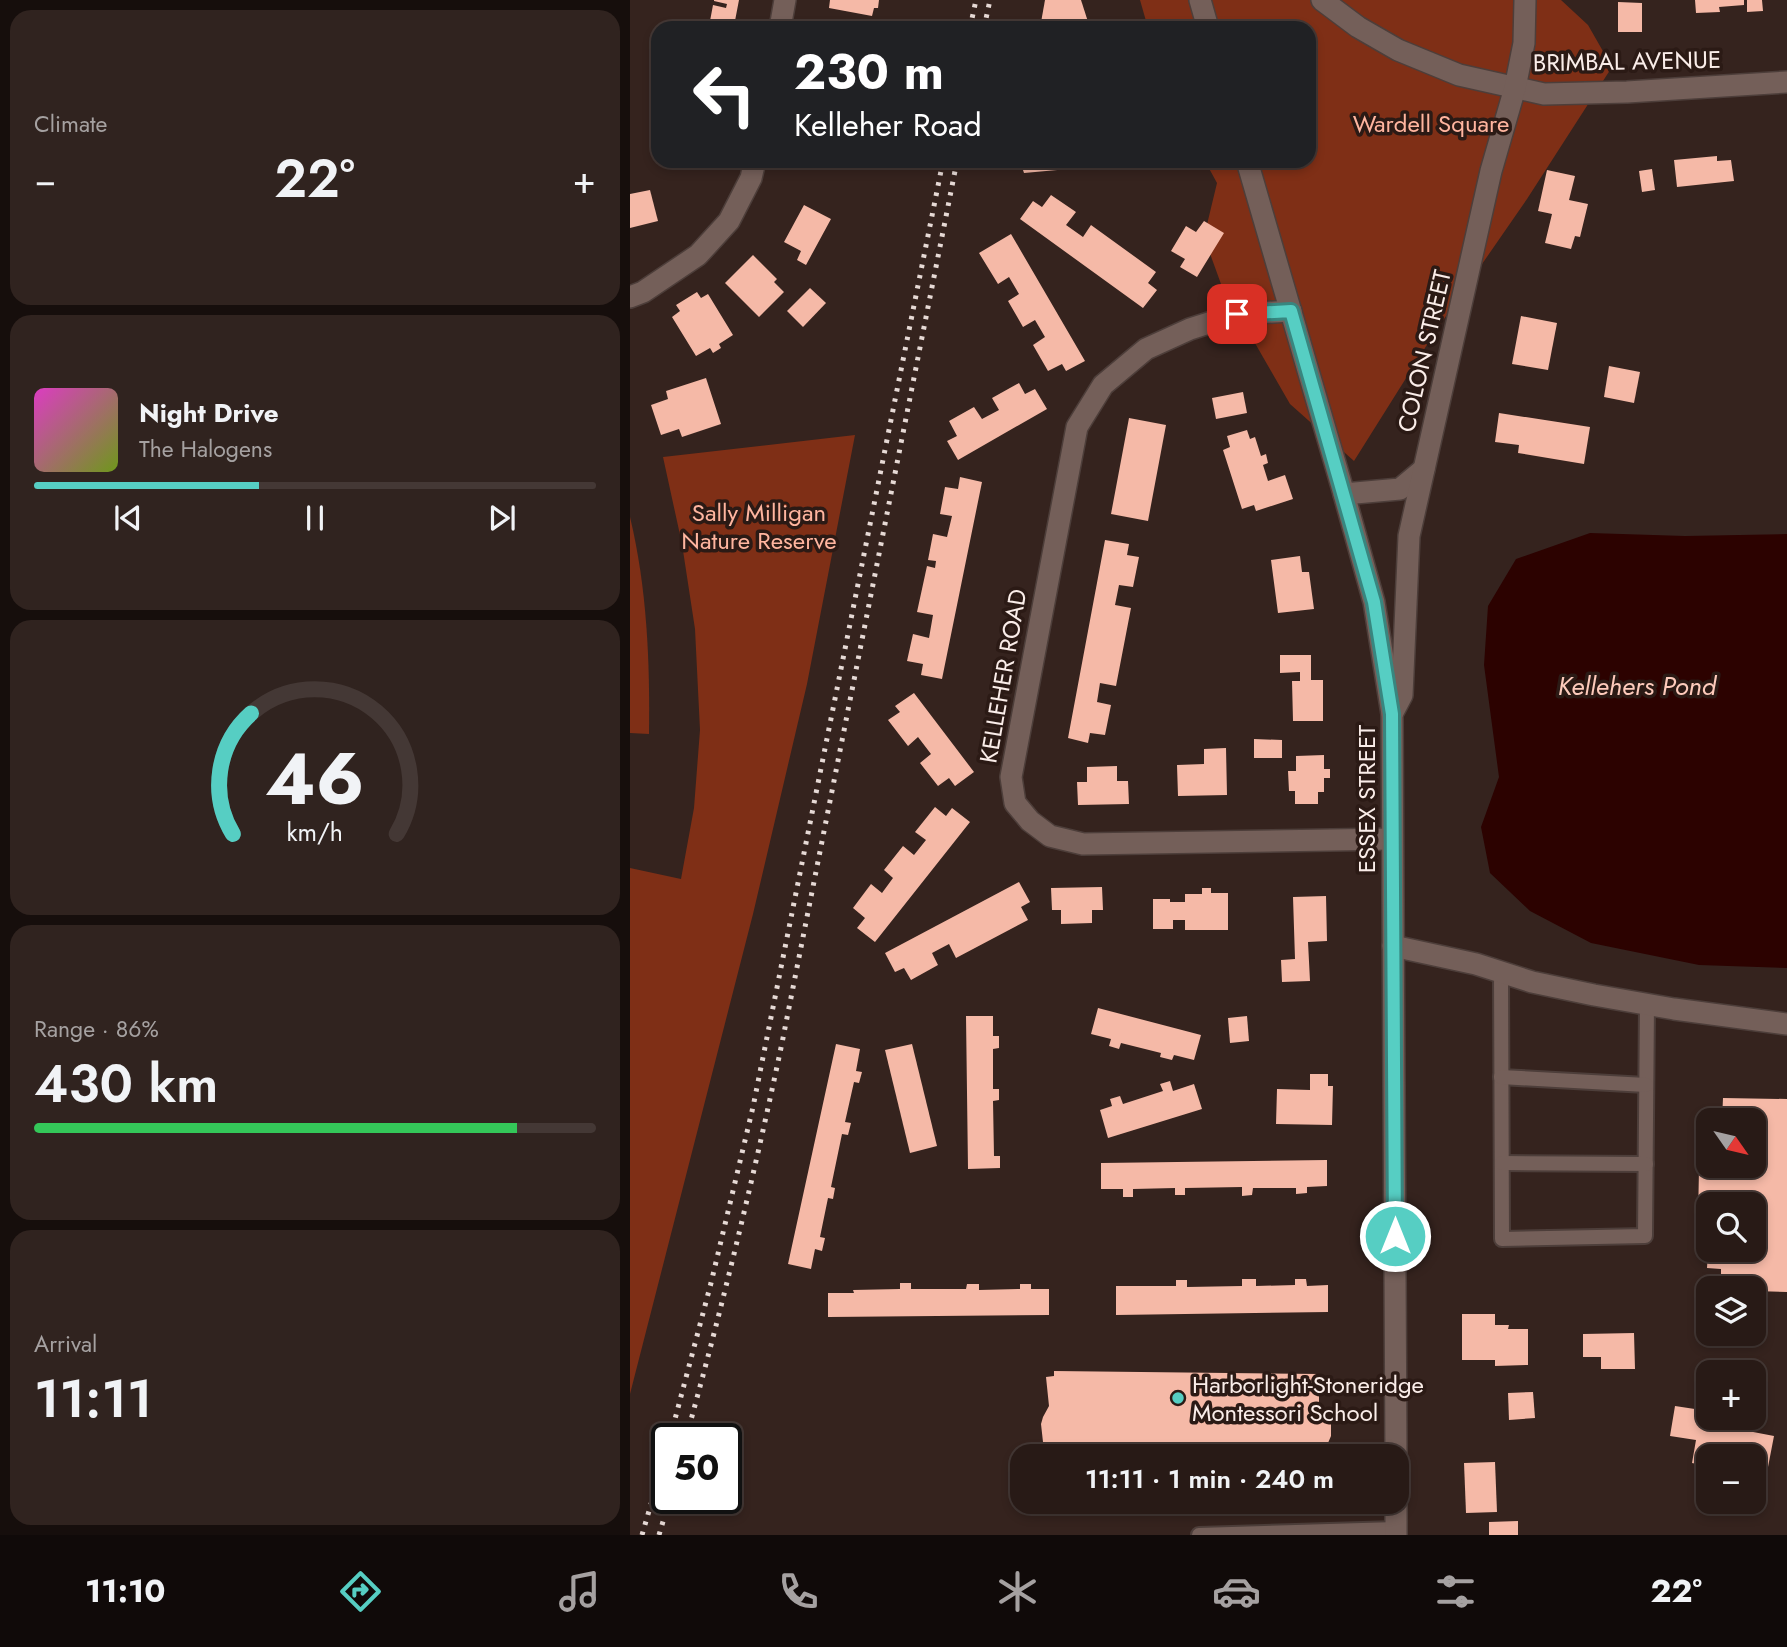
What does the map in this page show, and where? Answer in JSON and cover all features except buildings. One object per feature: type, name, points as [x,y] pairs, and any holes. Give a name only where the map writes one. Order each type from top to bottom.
[{"type":"main road","points":[[781,21],[785,0]]},
{"type":"main road","points":[[1200,0],[1206,21]]},
{"type":"main road","name":"BRIMBAL AVENUE","points":[[1322,0],[1357,27],[1398,50],[1459,75],[1544,94],[1787,82]]},
{"type":"main road","name":"COLON STREET","points":[[1392,714],[1402,695],[1409,536],[1491,171],[1515,88],[1524,43],[1525,0]]},
{"type":"main road","points":[[636,295],[698,255],[729,221],[753,168]]},
{"type":"main road","name":"ESSEX STREET","points":[[1249,168],[1374,602],[1392,714],[1396,1444]]},
{"type":"main road","name":"KELLEHER ROAD","points":[[1291,311],[1237,314],[1190,329],[1146,349],[1103,385],[1077,427],[1011,777],[1016,803],[1030,821],[1050,836],[1083,844],[1392,839]]},
{"type":"main road","points":[[1344,494],[1400,489],[1424,469]]},
{"type":"main road","points":[[1393,946],[1476,964],[1532,982],[1674,1009],[1787,1024]]},
{"type":"main road","points":[[1396,1514],[1396,1532]]},
{"type":"lane","points":[[1501,972],[1502,1239],[1646,1236],[1647,1004]]},
{"type":"lane","points":[[1501,1077],[1646,1085]]},
{"type":"lane","points":[[1502,1163],[1646,1164]]},
{"type":"lane","points":[[1199,1535],[1396,1532]]},
{"type":"green space","name":"Wardell Square","points":[[1140,0],[1561,0],[1588,25],[1612,67],[1527,199],[1435,332],[1354,461],[1290,404],[1221,284],[1204,237],[1217,183],[1209,168],[1316,168],[1316,21],[1146,21]]},
{"type":"green space","name":"Sally Milligan Nature Reserve","points":[[855,435],[807,684],[753,914],[630,1394],[630,868],[681,879],[694,808],[700,730],[695,629],[682,544],[663,457]]},
{"type":"green space","points":[[630,517],[646,625],[649,734],[630,733]]},
{"type":"water","name":"Kellehers Pond","points":[[1590,533],[1685,536],[1787,534],[1787,968],[1699,965],[1591,943],[1530,911],[1490,873],[1481,827],[1499,777],[1484,665],[1488,606],[1516,559]]},
{"type":"railway","points":[[972,21],[976,0]]},
{"type":"railway","points":[[986,21],[990,0]]},
{"type":"railway","points":[[674,1423],[753,1107],[942,168]]},
{"type":"railway","points":[[690,1423],[737,1242],[782,1043],[956,168]]},
{"type":"railway","points":[[642,1535],[651,1504]]},
{"type":"railway","points":[[659,1535],[665,1514]]},
{"type":"place","name":"Harborlight-Stoneridge Montessori School","points":[[1178,1398]]},
{"type":"route","points":[[1237,314],[1291,311],[1374,602],[1392,714],[1395,1236]]}]
